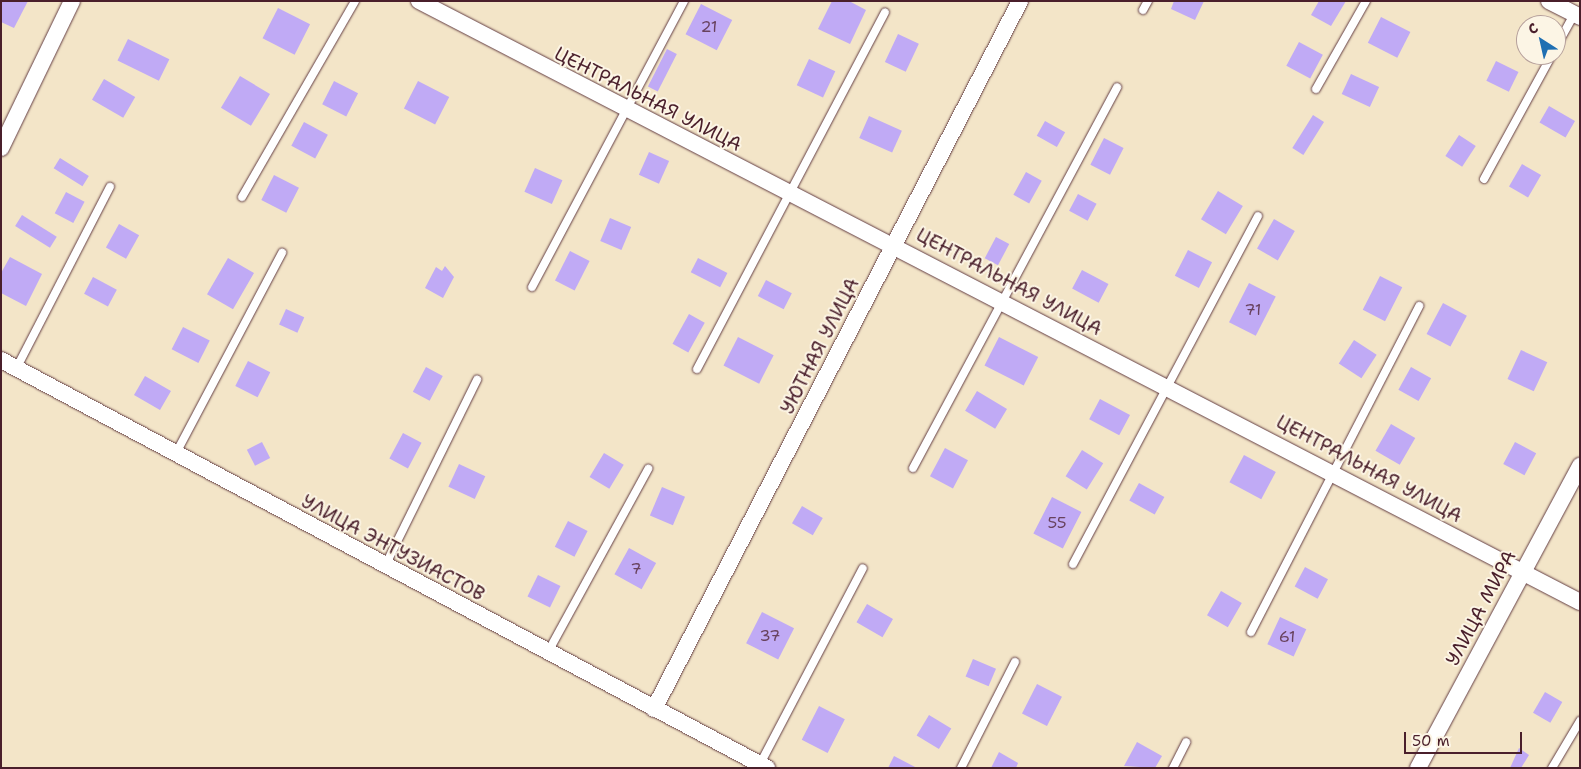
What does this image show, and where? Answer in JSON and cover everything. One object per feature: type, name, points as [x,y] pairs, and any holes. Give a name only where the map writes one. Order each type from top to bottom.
[{"type":"street","points":[[1,148],[72,1]]},
{"type":"street","name":"ЦЕНТРАЛЬНАЯ УЛИЦА","points":[[419,1],[626,111],[896,245],[999,302],[1334,472],[1580,602]]},
{"type":"street","name":"УЮТНАЯ УЛИЦА","points":[[654,709],[896,245],[1020,1]]},
{"type":"street","points":[[1549,1],[1577,15]]},
{"type":"street","name":"УЛИЦА ЭНТУЗИАСТОВ","points":[[1,360],[175,456],[763,766]]},
{"type":"street","name":"УЛИЦА МИРА","points":[[1418,768],[1580,466]]},
{"type":"lane","points":[[242,197],[355,1]]},
{"type":"lane","points":[[532,287],[684,1]]},
{"type":"lane","points":[[1144,10],[1148,1]]},
{"type":"lane","points":[[1316,89],[1366,1]]},
{"type":"lane","points":[[697,369],[791,194],[885,12]]},
{"type":"lane","points":[[1566,32],[1577,15]]},
{"type":"lane","points":[[1484,179],[1547,65]]},
{"type":"lane","points":[[912,468],[999,302],[1117,87]]},
{"type":"lane","points":[[16,368],[110,187]]},
{"type":"lane","points":[[1073,564],[1258,216]]},
{"type":"lane","points":[[175,456],[282,253]]},
{"type":"lane","points":[[1251,632],[1420,306]]},
{"type":"lane","points":[[385,566],[477,380]]},
{"type":"lane","points":[[548,653],[648,469]]},
{"type":"lane","points":[[763,766],[863,568]]},
{"type":"lane","points":[[961,768],[1015,662]]},
{"type":"lane","points":[[1552,768],[1580,721]]},
{"type":"lane","points":[[1173,768],[1186,742]]},
{"type":"building","points":[[1,1],[28,1],[14,28],[1,22]]},
{"type":"building","points":[[832,1],[849,1],[866,10],[850,44],[818,29]]},
{"type":"building","points":[[1174,1],[1204,1],[1195,20],[1171,9]]},
{"type":"building","points":[[1319,1],[1346,1],[1331,26],[1311,15]]},
{"type":"building","points":[[701,4],[732,20],[717,50],[686,34]]},
{"type":"building","points":[[278,8],[310,24],[295,55],[263,38]]},
{"type":"building","points":[[1381,17],[1410,32],[1397,58],[1368,43]]},
{"type":"building","points":[[898,34],[919,44],[906,72],[885,62]]},
{"type":"building","points":[[128,39],[169,59],[159,81],[117,61]]},
{"type":"building","points":[[1299,42],[1323,55],[1310,79],[1286,66]]},
{"type":"building","points":[[667,49],[677,54],[658,91],[648,86]]},
{"type":"building","points":[[809,59],[835,71],[823,98],[797,85]]},
{"type":"building","points":[[1496,61],[1518,72],[1509,92],[1486,81]]},
{"type":"building","points":[[1351,74],[1379,87],[1370,107],[1342,94]]},
{"type":"building","points":[[240,76],[270,94],[251,126],[221,108]]},
{"type":"building","points":[[104,79],[135,97],[123,118],[92,100]]},
{"type":"building","points":[[334,81],[358,93],[346,116],[322,104]]},
{"type":"building","points":[[418,81],[449,97],[435,125],[404,109]]},
{"type":"building","points":[[1549,106],[1575,121],[1565,137],[1540,122]]},
{"type":"building","points":[[1313,115],[1324,122],[1303,155],[1292,148]]},
{"type":"building","points":[[869,116],[902,131],[892,153],[859,138]]},
{"type":"building","points":[[1045,121],[1065,132],[1057,147],[1037,136]]},
{"type":"building","points":[[304,122],[328,135],[315,159],[291,146]]},
{"type":"building","points":[[1459,135],[1476,146],[1462,167],[1445,156]]},
{"type":"building","points":[[1104,138],[1124,148],[1110,175],[1090,165]]},
{"type":"building","points":[[649,152],[669,161],[659,184],[639,175]]},
{"type":"building","points":[[60,158],[89,176],[82,186],[54,168]]},
{"type":"building","points":[[1522,164],[1541,175],[1528,198],[1509,187]]},
{"type":"building","points":[[535,168],[562,180],[552,204],[524,192]]},
{"type":"building","points":[[1026,172],[1042,181],[1029,203],[1013,195]]},
{"type":"building","points":[[274,175],[299,188],[286,213],[261,200]]},
{"type":"building","points":[[1218,191],[1243,206],[1226,234],[1201,219]]},
{"type":"building","points":[[66,192],[85,202],[73,223],[55,213]]},
{"type":"building","points":[[1078,194],[1097,204],[1088,221],[1069,211]]},
{"type":"building","points":[[22,215],[57,237],[50,248],[15,226]]},
{"type":"building","points":[[610,218],[631,227],[621,250],[600,241]]},
{"type":"building","points":[[1274,219],[1295,231],[1278,260],[1257,248]]},
{"type":"building","points":[[119,224],[139,235],[126,259],[106,248]]},
{"type":"building","points":[[996,237],[1009,244],[998,265],[985,258]]},
{"type":"building","points":[[1188,250],[1212,262],[1199,288],[1175,276]]},
{"type":"building","points":[[570,251],[590,261],[575,290],[555,280]]},
{"type":"building","points":[[10,257],[42,274],[26,306],[1,293],[1,273]]},
{"type":"building","points":[[228,258],[254,273],[233,309],[207,294]]},
{"type":"building","points":[[698,258],[727,273],[720,287],[691,272]]},
{"type":"building","points":[[445,266],[454,277],[443,298],[425,288],[436,267],[442,271]]},
{"type":"building","points":[[1082,270],[1108,284],[1099,303],[1072,289]]},
{"type":"building","points":[[1380,276],[1402,287],[1385,321],[1363,310]]},
{"type":"building","points":[[93,277],[117,290],[108,306],[84,294]]},
{"type":"building","points":[[766,280],[792,293],[784,309],[758,296]]},
{"type":"building","points":[[1249,283],[1276,297],[1256,336],[1229,322]]},
{"type":"building","points":[[1443,303],[1467,316],[1450,347],[1427,334]]},
{"type":"building","points":[[286,309],[304,317],[297,333],[279,325]]},
{"type":"building","points":[[689,314],[705,323],[688,352],[673,344]]},
{"type":"building","points":[[183,327],[210,341],[198,363],[172,349]]},
{"type":"building","points":[[738,337],[774,355],[759,384],[723,366]]},
{"type":"building","points":[[999,337],[1038,357],[1024,385],[984,366]]},
{"type":"building","points":[[1354,340],[1377,355],[1361,378],[1339,363]]},
{"type":"building","points":[[1521,350],[1547,362],[1534,391],[1507,379]]},
{"type":"building","points":[[248,361],[270,372],[258,397],[235,386]]},
{"type":"building","points":[[426,367],[443,376],[430,401],[413,392]]},
{"type":"building","points":[[1411,367],[1431,378],[1419,401],[1398,390]]},
{"type":"building","points":[[145,376],[171,391],[160,410],[134,395]]},
{"type":"building","points":[[977,391],[1007,409],[995,429],[965,411]]},
{"type":"building","points":[[1100,399],[1130,415],[1119,435],[1089,419]]},
{"type":"building","points":[[1391,424],[1415,438],[1400,465],[1376,451]]},
{"type":"building","points":[[403,433],[422,443],[408,468],[389,459]]},
{"type":"building","points":[[262,442],[270,458],[255,466],[247,450]]},
{"type":"building","points":[[1515,442],[1536,453],[1524,475],[1503,464]]},
{"type":"building","points":[[945,448],[968,460],[953,488],[930,476]]},
{"type":"building","points":[[1082,450],[1103,463],[1087,490],[1066,476]]},
{"type":"building","points":[[604,453],[624,465],[609,489],[590,477]]},
{"type":"building","points":[[1244,455],[1276,472],[1261,499],[1229,482]]},
{"type":"building","points":[[459,464],[485,476],[475,499],[448,487]]},
{"type":"building","points":[[1139,483],[1164,497],[1155,515],[1129,500]]},
{"type":"building","points":[[662,487],[685,497],[673,525],[650,516]]},
{"type":"building","points":[[1052,497],[1081,512],[1063,549],[1033,534]]},
{"type":"building","points":[[802,506],[823,518],[813,535],[792,523]]},
{"type":"building","points":[[568,521],[588,531],[574,557],[555,547]]},
{"type":"building","points":[[629,548],[656,563],[642,589],[614,574]]},
{"type":"building","points":[[1305,567],[1328,579],[1318,599],[1295,586]]},
{"type":"building","points":[[538,575],[560,586],[550,608],[527,597]]},
{"type":"building","points":[[1221,591],[1242,603],[1228,627],[1207,615]]},
{"type":"building","points":[[867,604],[893,619],[882,637],[856,622]]},
{"type":"building","points":[[762,612],[794,628],[778,660],[746,643]]},
{"type":"building","points":[[1280,617],[1306,629],[1294,656],[1267,644]]},
{"type":"building","points":[[973,659],[996,669],[989,686],[966,676]]},
{"type":"building","points":[[1037,684],[1062,697],[1047,726],[1022,713]]},
{"type":"building","points":[[1545,692],[1562,702],[1550,723],[1533,713]]},
{"type":"building","points":[[819,706],[845,719],[828,753],[802,740]]},
{"type":"building","points":[[929,715],[951,728],[939,749],[917,736]]},
{"type":"building","points":[[1137,742],[1162,756],[1155,768],[1124,766]]},
{"type":"building","points":[[1519,748],[1529,755],[1521,768],[1510,768]]},
{"type":"building","points":[[999,752],[1018,763],[1016,768],[991,768]]},
{"type":"building","points":[[894,756],[917,768],[888,768]]}]
